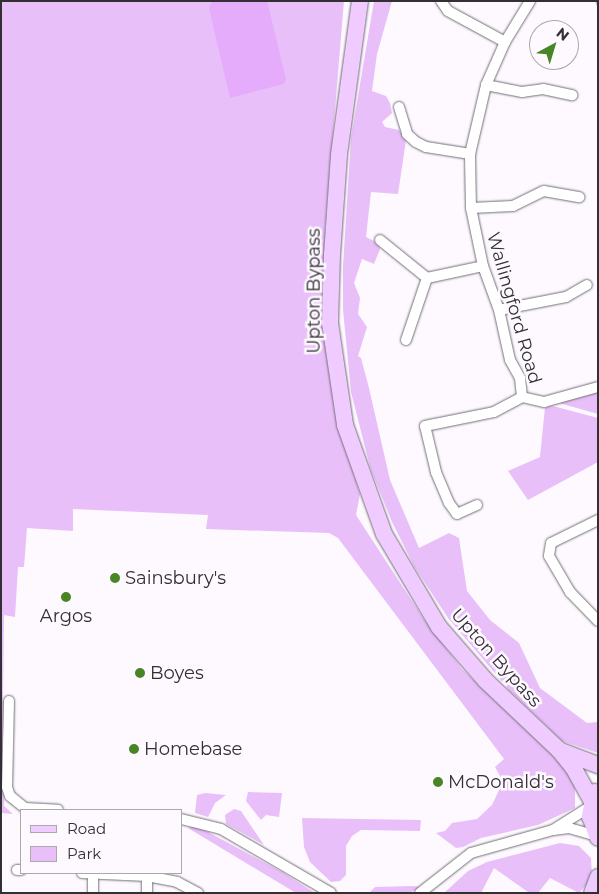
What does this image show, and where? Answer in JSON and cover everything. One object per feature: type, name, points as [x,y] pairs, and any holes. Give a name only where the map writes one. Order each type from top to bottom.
[{"type":"main road","name":"Upton Bypass","points":[[360,1],[339,155],[332,254],[330,323],[345,425],[384,534],[439,627],[485,680],[559,750],[582,780],[593,799],[597,837]]},
{"type":"main road","name":"Upton Bypass","points":[[559,750],[598,764]]},
{"type":"street","points":[[441,1],[448,11],[504,42]]},
{"type":"street","name":"Wallingford Road","points":[[522,397],[520,378],[510,360],[499,310],[483,266],[471,208],[470,154],[486,85],[504,42],[530,1]]},
{"type":"street","points":[[486,85],[522,92],[543,89],[572,95]]},
{"type":"street","points":[[398,107],[407,134],[416,142],[426,147],[470,154]]},
{"type":"street","points":[[471,208],[513,206],[544,191],[579,197]]},
{"type":"street","points":[[380,240],[427,278]]},
{"type":"street","points":[[427,278],[483,266]]},
{"type":"street","points":[[406,340],[427,278]]},
{"type":"street","points":[[499,310],[566,297],[587,285]]},
{"type":"street","points":[[477,505],[458,514],[449,503],[436,472],[425,426],[494,412],[522,397],[544,402],[598,387]]},
{"type":"street","points":[[598,520],[552,543],[550,556],[570,592],[598,621]]},
{"type":"street","points":[[9,701],[7,787],[10,796],[25,808],[42,809]]},
{"type":"street","points":[[554,830],[593,799]]},
{"type":"street","points":[[182,820],[221,829],[331,893]]},
{"type":"street","points":[[420,893],[471,853],[554,830],[569,828],[597,837]]},
{"type":"street","points":[[93,874],[93,893]]},
{"type":"street","points":[[111,874],[146,876],[177,882],[198,893]]},
{"type":"street","points":[[146,876],[147,893]]},
{"type":"green space","points":[[1,1],[344,1],[325,230],[323,326],[339,426],[360,494],[356,515],[423,618],[462,669],[565,767],[575,784],[575,808],[538,825],[481,838],[463,847],[456,848],[436,833],[445,831],[452,823],[477,819],[492,805],[500,788],[500,776],[495,767],[504,759],[338,538],[329,533],[206,529],[208,515],[73,509],[73,531],[27,528],[24,567],[18,567],[15,617],[4,615],[3,701],[8,702],[4,806],[13,814],[1,813]]},
{"type":"green space","points":[[374,1],[392,1],[377,54],[372,91],[386,96],[390,103],[392,113],[382,122],[385,127],[399,130],[406,140],[398,194],[371,192],[366,237],[378,243],[380,249],[374,264],[362,259],[354,283],[360,298],[358,314],[367,327],[358,356],[361,358],[369,388],[390,480],[419,548],[449,533],[459,538],[467,591],[490,620],[519,643],[540,688],[587,723],[598,722],[598,753],[562,741],[511,692],[448,618],[414,566],[392,522],[370,467],[351,392],[343,310],[343,266],[351,138]]},
{"type":"green space","points":[[598,391],[598,414],[559,403]]},
{"type":"green space","points":[[553,406],[598,418],[598,462],[528,500],[508,471],[540,457],[545,407]]},
{"type":"green space","points":[[248,792],[282,793],[279,817],[266,815],[261,820],[246,801]]},
{"type":"green space","points":[[205,793],[226,795],[215,803],[208,817],[195,813],[197,795]]},
{"type":"green space","points":[[234,809],[241,811],[264,845],[226,824],[225,815]]},
{"type":"green space","points":[[302,818],[421,820],[420,831],[361,830],[352,836],[346,846],[346,875],[340,881],[331,882],[310,862],[304,847]]},
{"type":"green space","points":[[197,826],[282,872],[315,893],[296,893],[188,828]]},
{"type":"green space","points":[[560,843],[579,846],[591,858],[592,878],[579,893],[550,878],[538,893],[528,892],[494,868],[481,893],[444,893],[468,871],[487,862]]},
{"type":"green space","points":[[375,887],[422,887],[409,893],[369,893]]},
{"type":"shaded area","points":[[212,1],[267,1],[286,79],[284,84],[230,98],[209,8]]},
{"type":"place","name":"Sainsbury's","points":[[115,578]]},
{"type":"place","name":"Argos","points":[[66,597]]},
{"type":"place","name":"Boyes","points":[[140,673]]},
{"type":"place","name":"Homebase","points":[[134,749]]},
{"type":"place","name":"McDonald's","points":[[438,782]]}]
